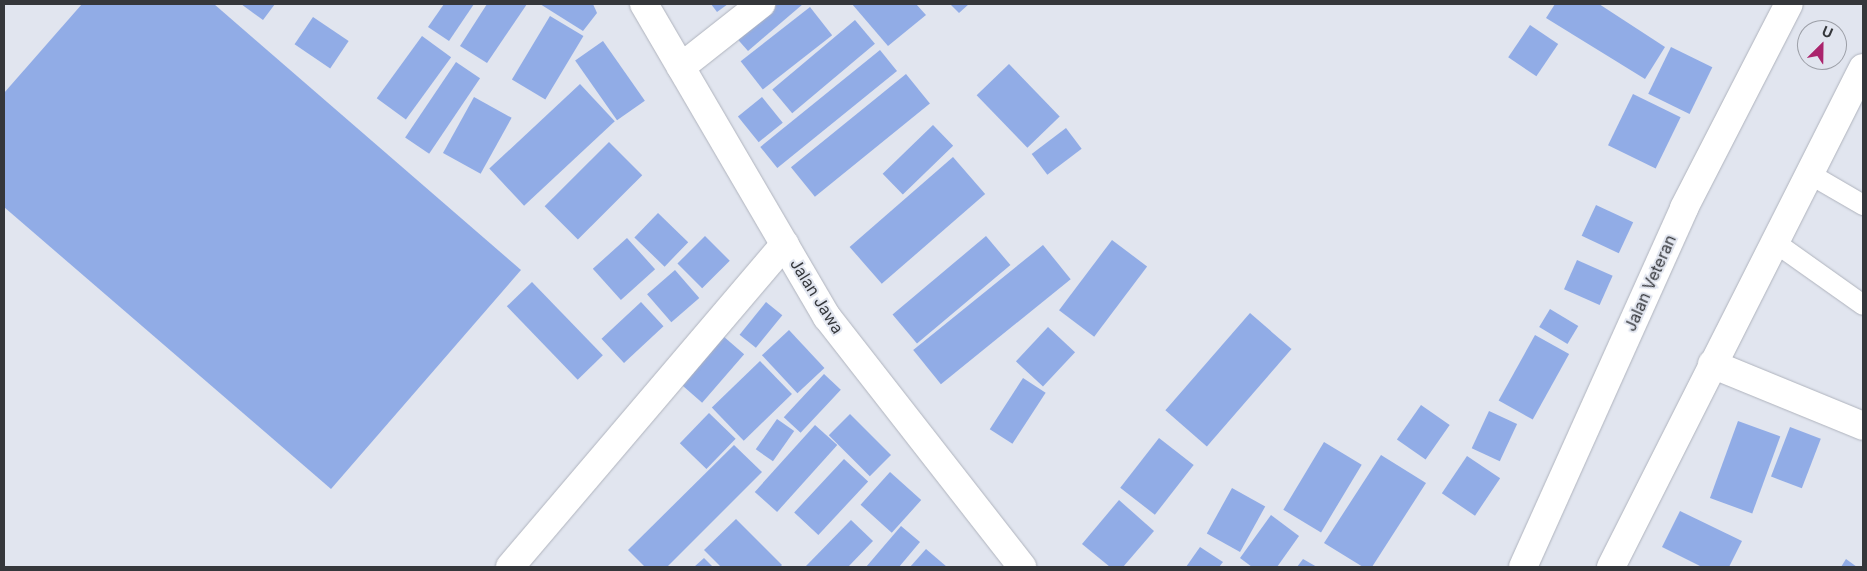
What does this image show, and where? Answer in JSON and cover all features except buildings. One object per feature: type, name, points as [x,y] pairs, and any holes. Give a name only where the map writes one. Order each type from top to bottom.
[{"type":"street","name":"Jalan Jawa","points":[[644,4],[827,317],[1022,567]]},
{"type":"street","points":[[681,67],[761,4]]},
{"type":"street","name":"Jalan Veteran","points":[[1523,567],[1684,208],[1789,4]]},
{"type":"street","points":[[1612,567],[1773,242],[1863,68]]},
{"type":"street","points":[[510,567],[785,244]]},
{"type":"street","points":[[1712,364],[1863,426]]},
{"type":"lane","points":[[1808,173],[1863,205]]},
{"type":"lane","points":[[1773,242],[1863,305]]}]
